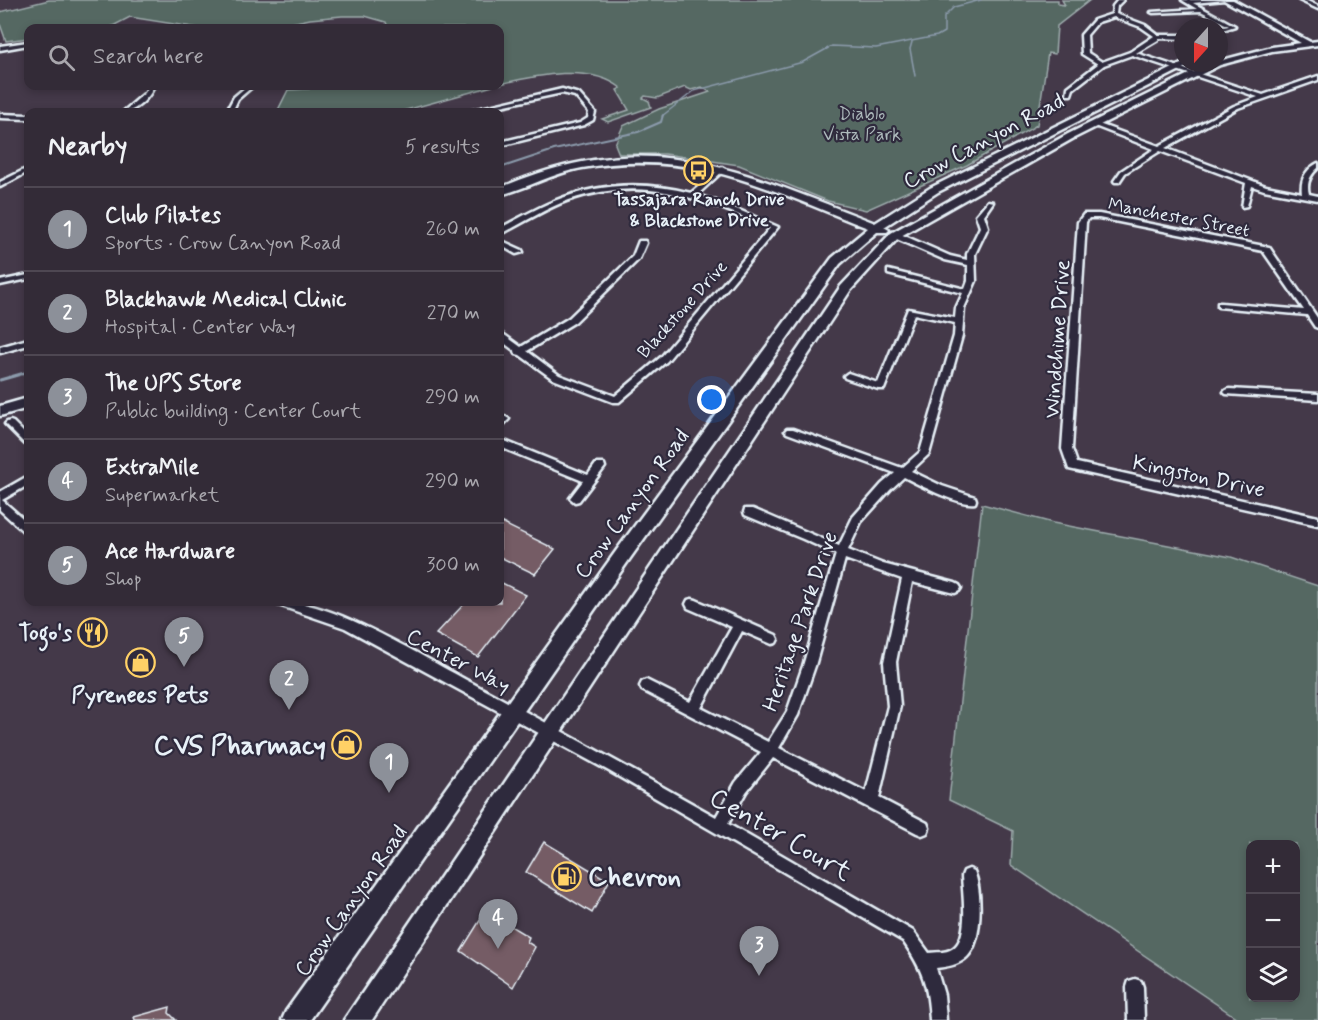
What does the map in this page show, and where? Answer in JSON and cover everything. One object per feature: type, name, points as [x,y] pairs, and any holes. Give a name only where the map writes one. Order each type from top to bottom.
[{"type":"main road","points":[[1228,0],[1297,38]]},
{"type":"main road","points":[[1242,0],[1315,40]]},
{"type":"main road","points":[[1228,52],[1297,38],[1315,40]]},
{"type":"main road","name":"Crow Canyon Road","points":[[1228,60],[1315,40]]},
{"type":"main road","name":"Crow Canyon Road","points":[[357,1020],[845,289],[895,235],[1183,72]]},
{"type":"main road","name":"Crow Canyon Road","points":[[295,1020],[512,712],[836,261],[876,227],[944,185],[1183,72]]},
{"type":"main road","points":[[504,190],[559,169],[621,159],[678,161],[722,169],[895,235]]},
{"type":"main road","points":[[0,411],[24,404]]},
{"type":"street","points":[[1114,15],[1115,6],[1121,0]]},
{"type":"street","points":[[1186,1],[1223,0]]},
{"type":"street","points":[[1301,0],[1318,8]]},
{"type":"street","points":[[1186,1],[1216,18]]},
{"type":"street","points":[[1153,12],[1200,10]]},
{"type":"street","points":[[1102,64],[1085,54],[1084,35],[1096,21],[1114,15],[1143,26],[1157,36],[1174,37]]},
{"type":"street","points":[[1070,94],[1070,88],[1102,64],[1151,44],[1157,36]]},
{"type":"street","points":[[0,48],[24,45]]},
{"type":"street","points":[[1129,54],[1174,69]]},
{"type":"street","points":[[1183,72],[1259,99]]},
{"type":"street","points":[[1117,181],[1123,172],[1236,107],[1318,78]]},
{"type":"street","points":[[131,108],[148,94],[150,90]]},
{"type":"street","points":[[231,108],[236,98],[245,90]]},
{"type":"street","points":[[485,108],[562,91],[577,95],[592,112],[591,119],[582,124],[504,143]]},
{"type":"street","points":[[0,116],[24,117]]},
{"type":"street","points":[[1097,122],[1249,183],[1318,198]]},
{"type":"street","points":[[1306,196],[1305,183],[1309,173],[1318,165]]},
{"type":"street","points":[[694,194],[722,169]]},
{"type":"street","points":[[0,184],[24,172]]},
{"type":"street","points":[[1244,206],[1249,183]]},
{"type":"street","name":"Blackstone Drive","points":[[504,229],[565,199],[598,190],[660,188],[694,194],[774,227],[664,359],[616,400],[556,377],[504,339]]},
{"type":"street","name":"Heritage Park Drive","points":[[718,827],[741,787],[770,751],[792,715],[809,666],[842,552],[856,520],[886,487],[906,473],[924,454],[958,336],[965,291],[972,281],[974,272],[970,263],[971,254],[984,227],[980,215],[990,202]]},
{"type":"street","name":"Manchester Street","points":[[1087,216],[1266,249],[1310,313]]},
{"type":"street","name":"Windchime Drive","points":[[1073,466],[1067,449],[1082,222],[1087,216]]},
{"type":"street","points":[[895,235],[948,258],[970,263]]},
{"type":"street","points":[[519,352],[572,320],[636,257],[642,243]]},
{"type":"street","points":[[504,244],[519,252]]},
{"type":"street","points":[[891,272],[965,291]]},
{"type":"street","points":[[0,283],[24,278]]},
{"type":"street","points":[[1221,305],[1310,313],[1318,325]]},
{"type":"street","points":[[848,376],[881,387],[911,310],[959,321]]},
{"type":"street","points":[[0,350],[24,343]]},
{"type":"street","points":[[1229,392],[1318,398]]},
{"type":"street","points":[[10,424],[24,438]]},
{"type":"street","points":[[790,431],[906,473],[938,489],[971,500]]},
{"type":"street","points":[[504,445],[590,480]]},
{"type":"street","name":"Kingston Drive","points":[[1073,466],[1318,521]]},
{"type":"street","points":[[575,498],[600,467]]},
{"type":"street","points":[[0,497],[24,482]]},
{"type":"street","points":[[0,504],[24,525]]},
{"type":"street","points":[[748,512],[826,542],[842,552],[908,576],[955,588]]},
{"type":"street","points":[[871,802],[894,706],[890,662],[908,576]]},
{"type":"street","points":[[692,604],[772,639]]},
{"type":"street","name":"Center Way","points":[[306,606],[349,624],[548,732]]},
{"type":"street","points":[[693,710],[739,626]]},
{"type":"street","points":[[646,686],[922,828]]},
{"type":"street","name":"Center Court","points":[[548,732],[614,766],[908,936],[927,962],[936,988],[938,1020]]},
{"type":"street","points":[[927,962],[948,959],[961,953],[968,939],[973,907],[969,876]]},
{"type":"street","points":[[1135,987],[1136,1020]]},
{"type":"green space","name":"Diablo Vista Park","points":[[49,0],[1058,0],[1058,4],[1065,5],[1062,0],[1090,0],[1057,26],[1055,54],[1048,53],[1037,125],[967,165],[866,210],[828,201],[739,165],[665,154],[619,154],[615,144],[623,126],[659,109],[710,92],[702,87],[691,90],[685,87],[657,98],[645,96],[643,98],[649,101],[651,107],[608,122],[602,119],[629,110],[617,90],[621,88],[608,80],[594,76],[562,74],[504,83],[504,24],[387,24],[365,16],[342,16],[287,24],[174,24],[130,17],[117,24],[24,24],[24,39],[6,41],[0,24],[0,12]]},
{"type":"green space","points":[[288,90],[479,90],[413,108],[279,108]]},
{"type":"green space","points":[[982,504],[1053,523],[1231,557],[1318,586],[1318,1020],[1240,1020],[1011,865],[1013,831],[949,800]]},
{"type":"building","points":[[504,524],[555,549],[535,574],[504,559]]},
{"type":"building","points":[[504,584],[526,595],[478,657],[436,634],[462,606],[504,606]]},
{"type":"building","name":"Chevron","points":[[544,842],[609,881],[592,913],[526,872]]},
{"type":"building","points":[[484,914],[507,929],[509,925],[529,937],[527,942],[535,947],[513,987],[461,951]]},
{"type":"building","points":[[170,1007],[169,1013],[176,1020],[135,1020],[134,1017]]},
{"type":"waterway","points":[[663,115],[694,91],[803,62],[832,46],[876,48],[937,36],[944,32],[944,17],[954,7],[981,0]]},
{"type":"waterway","points":[[912,42],[910,49],[915,76]]},
{"type":"waterway","points":[[504,167],[554,150],[638,132],[661,122],[663,115]]},
{"type":"waterway","points":[[0,380],[24,373]]},
{"type":"place","name":"Tassajara Ranch Drive & Blackstone Drive","points":[[699,170]]},
{"type":"place","name":"Togo's","points":[[93,632]]},
{"type":"place","name":"Pyrenees Pets","points":[[140,662]]},
{"type":"place","name":"Ace Hardware","points":[[184,667]]},
{"type":"place","name":"Blackhawk Medical Clinic","points":[[289,710]]},
{"type":"place","name":"CVS Pharmacy","points":[[347,745]]},
{"type":"place","name":"Club Pilates","points":[[389,793]]},
{"type":"place","name":"Chevron","points":[[567,876]]},
{"type":"place","name":"ExtraMile","points":[[498,949]]},
{"type":"place","name":"The UPS Store","points":[[759,976]]}]
